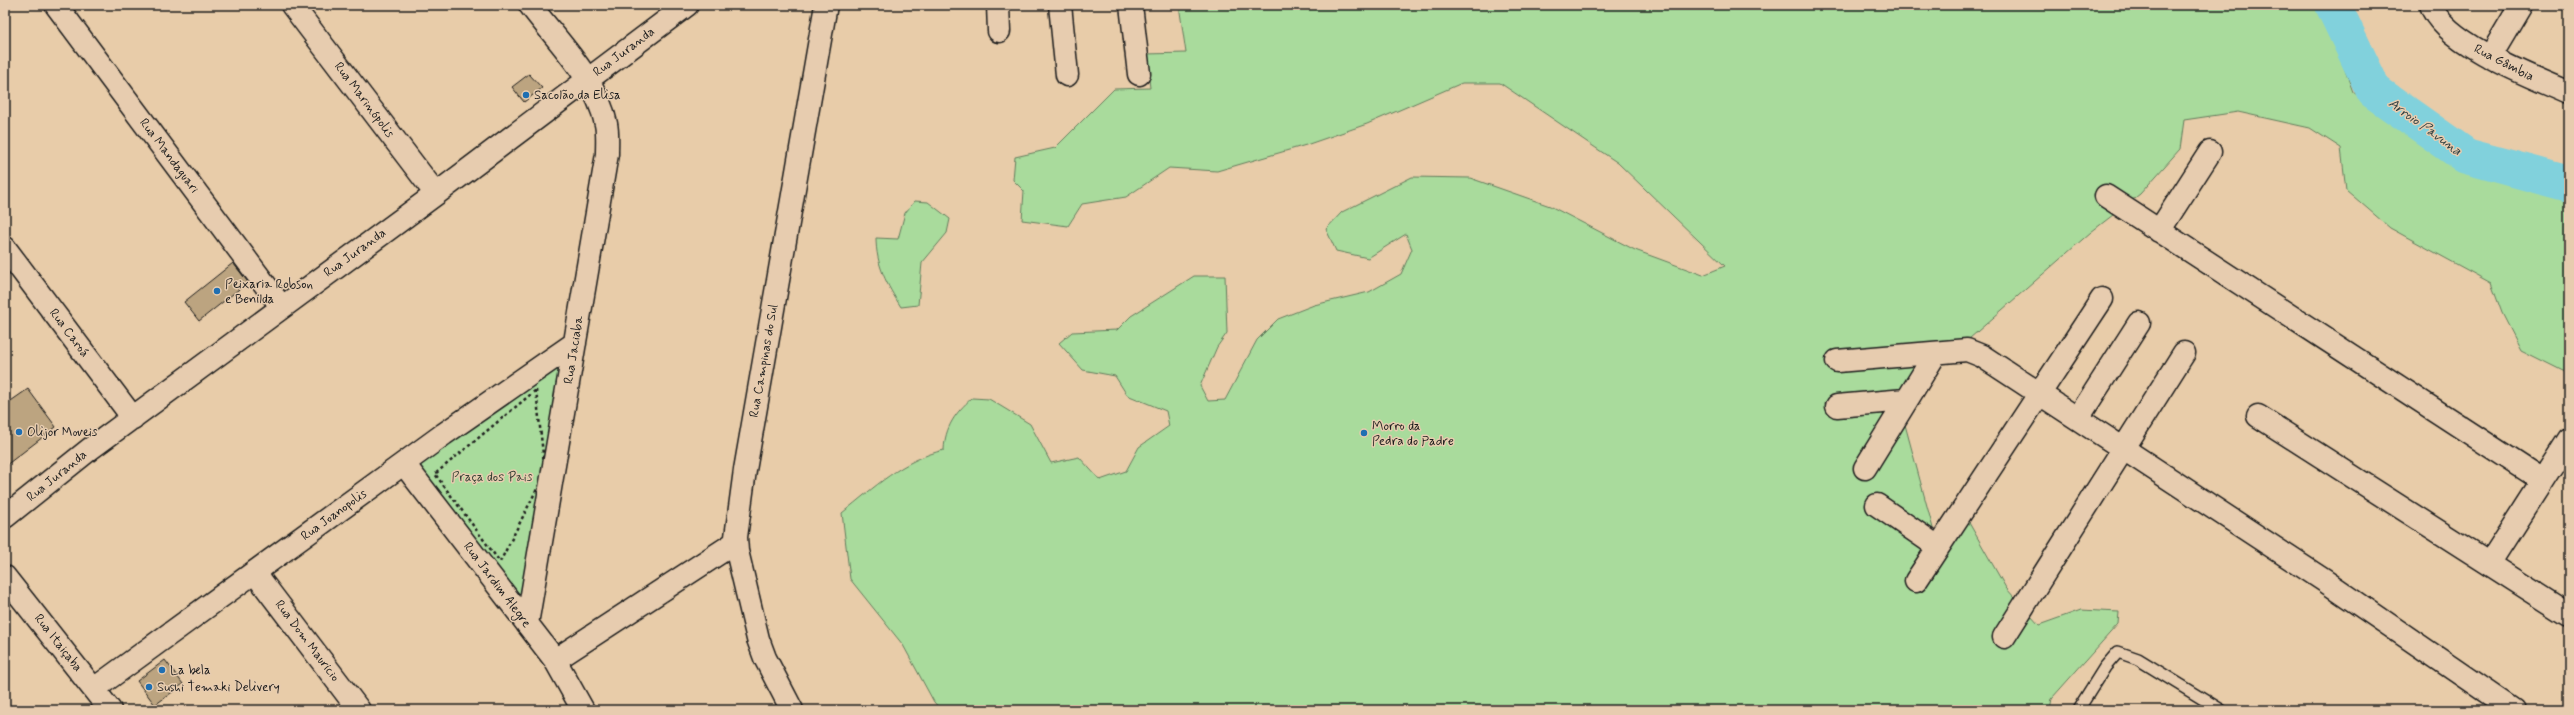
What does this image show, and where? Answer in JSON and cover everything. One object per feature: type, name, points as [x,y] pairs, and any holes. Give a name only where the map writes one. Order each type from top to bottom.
[{"type":"street","name":"Rua Mandaguari","points":[[56,5],[281,306]]},
{"type":"street","name":"Rua Marinópolis","points":[[292,5],[436,194]]},
{"type":"street","name":"Rua Jaciaba","points":[[527,624],[607,154],[607,124],[598,100],[587,80],[530,5]]},
{"type":"street","name":"Rua Juranda","points":[[5,517],[281,306],[436,194],[687,5]]},
{"type":"street","name":"Rua Campinas do Sul","points":[[792,710],[773,676],[758,639],[736,542],[749,447],[826,5]]},
{"type":"street","points":[[998,5],[998,31]]},
{"type":"street","points":[[1060,5],[1067,75]]},
{"type":"street","points":[[1131,5],[1139,74]]},
{"type":"street","name":"Rua Gâmbia","points":[[2432,5],[2438,18],[2474,48],[2490,57],[2569,93]]},
{"type":"street","points":[[2490,57],[2521,5]]},
{"type":"street","points":[[2159,231],[2210,152]]},
{"type":"street","points":[[2106,196],[2542,480]]},
{"type":"street","name":"Rua Caroá","points":[[5,248],[133,418]]},
{"type":"street","points":[[1916,581],[2038,393],[2102,298]]},
{"type":"street","points":[[2078,418],[2139,323]]},
{"type":"street","name":"Rua Joanopolis","points":[[94,689],[404,464],[575,343]]},
{"type":"street","points":[[1837,362],[1967,350],[1982,356],[2325,581],[2513,710]]},
{"type":"street","points":[[1865,468],[1905,400],[1936,353]]},
{"type":"street","points":[[2004,637],[2184,353]]},
{"type":"street","points":[[1837,406],[1905,400]]},
{"type":"street","points":[[2258,416],[2490,562],[2569,614]]},
{"type":"street","points":[[2490,562],[2569,439]]},
{"type":"street","name":"Rua Jardim Alegre","points":[[404,464],[555,660],[583,710]]},
{"type":"street","points":[[1877,505],[1938,547]]},
{"type":"street","points":[[555,660],[736,542]]},
{"type":"street","name":"Rua Dom Mauricio","points":[[255,573],[359,710]]},
{"type":"street","name":"Rua Itaiçaba","points":[[5,577],[110,710]]},
{"type":"lane","points":[[2078,710],[2105,667],[2118,652],[2138,659],[2221,710]]},
{"type":"path","points":[[536,390],[545,473],[500,562],[435,474],[536,390]]},
{"type":"green space","points":[[1179,5],[2321,5],[2353,92],[2429,147],[2472,170],[2569,196],[2569,374],[2521,350],[2502,313],[2491,283],[2390,228],[2346,190],[2341,148],[2310,128],[2238,112],[2184,120],[2180,149],[2140,194],[2091,232],[1953,353],[1897,395],[1934,532],[1968,521],[2006,588],[2039,625],[2081,610],[2119,612],[2118,624],[2052,698],[2050,710],[941,710],[934,702],[903,645],[850,579],[842,513],[902,467],[915,460],[944,450],[946,434],[952,421],[972,398],[989,399],[1030,424],[1051,463],[1079,457],[1100,480],[1126,471],[1139,447],[1169,426],[1166,411],[1127,395],[1115,376],[1083,370],[1059,343],[1072,332],[1117,330],[1131,316],[1194,276],[1225,276],[1227,333],[1217,347],[1200,386],[1208,401],[1225,400],[1257,340],[1278,319],[1314,305],[1369,292],[1401,274],[1412,249],[1406,234],[1368,258],[1336,251],[1326,229],[1342,212],[1412,177],[1470,178],[1550,206],[1635,250],[1703,275],[1725,266],[1618,163],[1500,83],[1462,83],[1367,124],[1306,145],[1217,171],[1169,168],[1126,197],[1082,204],[1068,226],[1022,220],[1024,191],[1013,180],[1015,157],[1055,148],[1114,89],[1150,88],[1146,54],[1186,53]]},
{"type":"green space","points":[[915,201],[928,202],[950,219],[947,233],[922,263],[918,305],[901,307],[891,291],[880,266],[876,248],[876,238],[898,239],[905,213]]},
{"type":"green space","name":"Praça dos Pais","points":[[573,341],[528,623],[409,465]]},
{"type":"building","name":"Sacolão da Elisa","points":[[529,74],[542,88],[524,102],[512,87]]},
{"type":"building","name":"Peixaria Robson e Benilda","points":[[233,263],[248,282],[199,321],[184,302]]},
{"type":"building","points":[[28,389],[56,427],[5,466],[5,405]]},
{"type":"building","points":[[165,660],[183,684],[155,705],[137,681]]},
{"type":"waterway","name":"Arroio Pavuna","points":[[2333,5],[2374,91],[2466,156],[2569,184]]},
{"type":"place","name":"Sacolão da Elisa","points":[[526,95]]},
{"type":"place","name":"Peixaria Robson e Benilda","points":[[217,291]]},
{"type":"place","name":"Olijor Moveis","points":[[19,432]]},
{"type":"place","name":"Morro da Pedra do Padre","points":[[1364,433]]},
{"type":"place","name":"La bela","points":[[162,670]]},
{"type":"place","name":"Sushi Temaki Delivery","points":[[149,687]]}]
